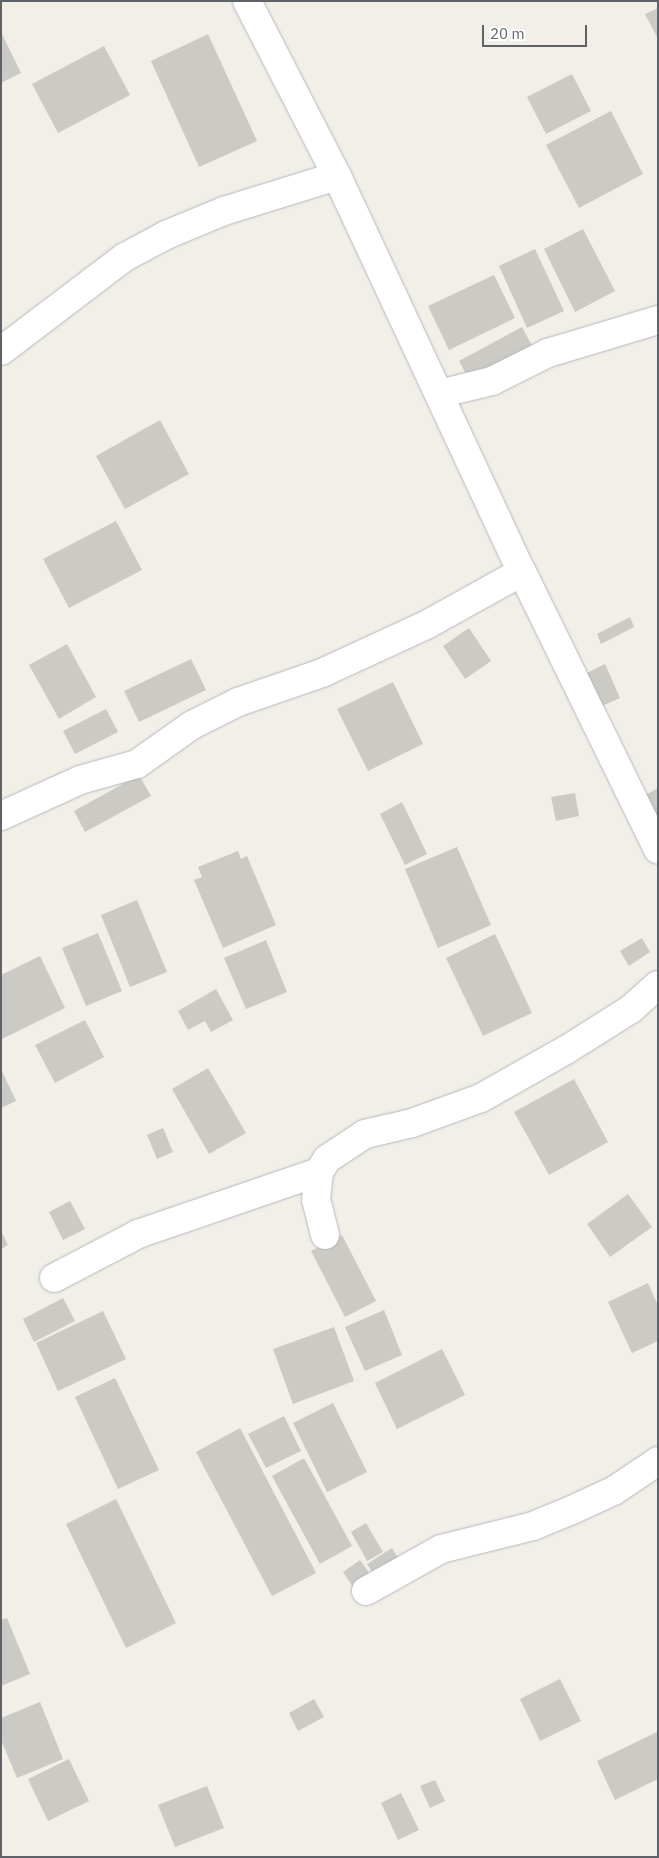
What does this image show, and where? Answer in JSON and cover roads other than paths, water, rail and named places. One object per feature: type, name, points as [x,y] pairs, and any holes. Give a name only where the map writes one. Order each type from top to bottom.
[{"type":"street","points":[[247,1],[336,176],[522,572],[658,850]]},
{"type":"street","points":[[1,351],[125,257],[166,235],[224,211],[336,176]]},
{"type":"street","points":[[439,394],[492,381],[548,353],[658,320]]},
{"type":"street","points":[[1,816],[80,780],[137,764],[192,725],[238,702],[322,673],[428,624],[522,572]]},
{"type":"street","points":[[325,1235],[316,1200],[319,1172],[327,1159],[365,1134],[412,1123],[481,1098],[631,1009],[658,985]]},
{"type":"street","points":[[54,1278],[138,1234],[319,1172]]},
{"type":"street","points":[[366,1592],[441,1549],[533,1526],[572,1510],[616,1490],[658,1461]]}]
